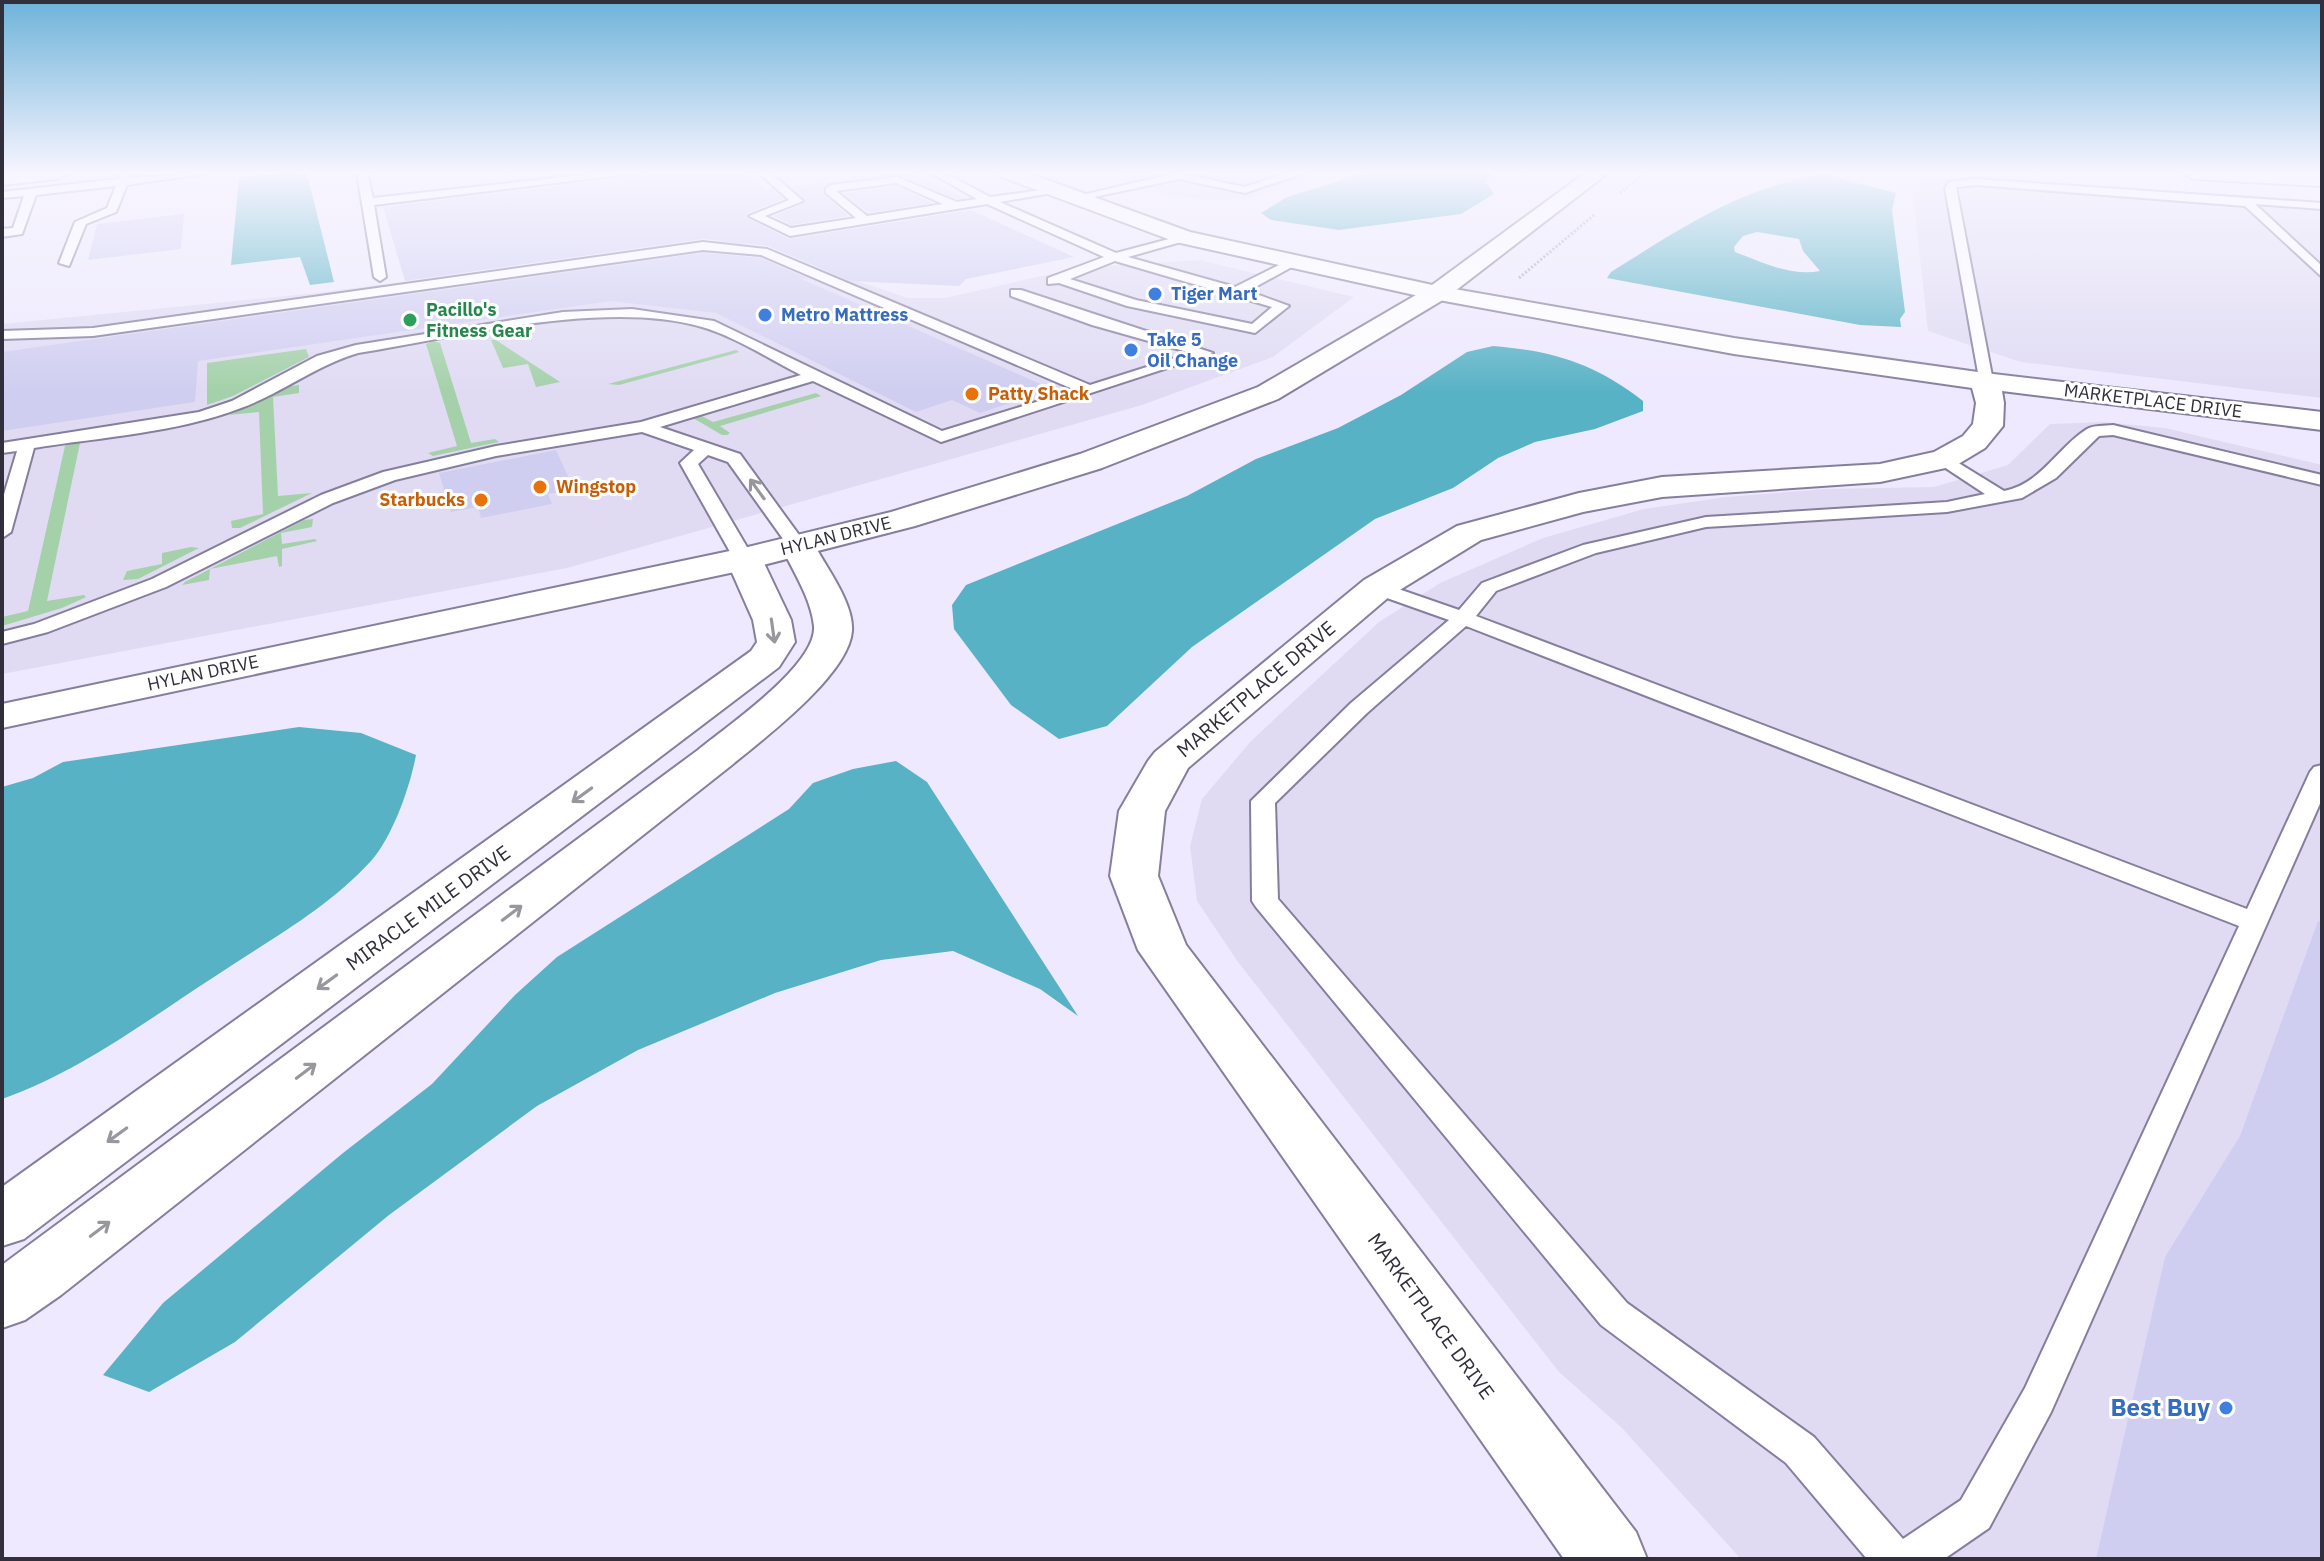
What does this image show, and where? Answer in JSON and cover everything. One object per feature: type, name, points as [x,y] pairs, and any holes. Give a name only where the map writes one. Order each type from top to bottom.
[{"type":"main road","name":"MARKETPLACE DRIVE","points":[[1221,246],[1437,293],[1734,346],[1985,381],[2322,421]]},
{"type":"main road","name":"HYLAN DRIVE","points":[[2,716],[744,559],[999,491],[1182,427],[1268,393],[1437,293],[1500,246]]},
{"type":"main road","name":"MARKETPLACE DRIVE","points":[[1734,346],[1902,385],[1941,401]]},
{"type":"main road","name":"MARKETPLACE DRIVE","points":[[1609,1559],[1163,950],[1134,876],[1142,811],[1170,761],[1377,588],[1469,533],[1579,503],[1662,487],[1880,473],[1944,459],[1970,431],[1988,426],[1990,403],[1985,381]]},
{"type":"main road","points":[[14,1300],[713,759],[808,675],[825,653],[833,631],[825,605],[798,546]]},
{"type":"main road","name":"MIRACLE MILE DRIVE","points":[[12,1210],[765,659],[776,642],[772,620],[744,559]]},
{"type":"lane","points":[[65,263],[72,246]]},
{"type":"lane","points":[[375,246],[380,277]]},
{"type":"lane","points":[[2,335],[93,332],[703,246],[763,252],[1089,390]]},
{"type":"lane","points":[[1059,279],[1094,294],[1143,307],[1255,329],[1282,306],[1238,291],[1157,274],[1090,246]]},
{"type":"lane","points":[[2,448],[202,416],[238,404],[322,359],[356,349],[586,313],[620,312],[695,320],[941,437],[1206,353],[1097,322],[1016,293],[1153,246]]},
{"type":"lane","points":[[1960,246],[1985,381]]},
{"type":"lane","points":[[2293,246],[2322,273]]},
{"type":"lane","points":[[1238,291],[1293,263]]},
{"type":"lane","points":[[2,638],[41,628],[159,583],[327,499],[389,476],[496,451],[643,427],[814,376]]},
{"type":"lane","points":[[643,427],[734,458],[798,546]]},
{"type":"lane","points":[[1894,1559],[1800,1450],[1614,1314],[1265,901],[1263,801],[1359,708],[1463,618],[1489,587],[1590,549],[1706,522],[1947,507],[2016,494],[2050,474],[2094,432],[2113,430],[2322,480]]},
{"type":"lane","points":[[2,532],[27,444]]},
{"type":"lane","points":[[704,450],[689,463],[744,559]]},
{"type":"lane","points":[[1944,459],[2001,497]]},
{"type":"lane","points":[[1377,588],[1463,618],[2254,922]]},
{"type":"lane","points":[[1909,1559],[1975,1514],[2038,1400],[2322,772]]},
{"type":"shaded area","points":[[678,246],[752,246],[908,298],[945,298],[1077,268],[1199,260],[1354,297],[1273,357],[1142,405],[567,568],[2,674],[2,324],[316,293]]},
{"type":"shaded area","points":[[1919,246],[2322,246],[2322,398],[2021,362],[1928,331]]},
{"type":"shaded area","points":[[2104,422],[2165,428],[2322,465],[2322,1559],[1741,1559],[1621,1427],[1559,1372],[1238,962],[1197,901],[1190,846],[1202,799],[1251,741],[1379,622],[1440,583],[1543,538],[1644,509],[1726,497],[1826,489],[1934,487],[2008,465],[2050,424]]},
{"type":"green space","points":[[491,340],[496,340],[560,382],[536,387],[528,364],[503,368]]},
{"type":"green space","points":[[433,341],[440,343],[471,443],[495,439],[499,442],[433,456],[428,453],[457,446],[426,344]]},
{"type":"green space","points":[[306,349],[309,357],[233,396],[207,405],[207,363]]},
{"type":"green space","points":[[736,350],[739,352],[619,385],[608,384]]},
{"type":"green space","points":[[299,385],[299,393],[273,397],[278,496],[312,493],[240,528],[232,528],[231,521],[263,514],[259,412],[229,415]]},
{"type":"green space","points":[[816,393],[821,396],[720,426],[730,433],[727,435],[693,418],[700,415],[713,422]]},
{"type":"green space","points":[[80,443],[47,601],[86,597],[62,608],[2,626],[2,617],[28,611],[65,446]]},
{"type":"green space","points":[[313,519],[312,527],[281,533],[282,544],[317,541],[282,549],[282,566],[279,567],[277,556],[210,569],[209,580],[182,585],[185,582],[304,520]]},
{"type":"green space","points":[[199,548],[138,579],[123,580],[127,571],[162,564],[162,553]]},
{"type":"water","points":[[233,246],[325,246],[334,282],[310,285],[300,257],[231,265]]},
{"type":"water","points":[[1653,246],[1735,246],[1735,252],[1777,268],[1809,272],[1820,271],[1801,246],[1897,246],[1905,312],[1900,319],[1901,327],[1860,325],[1607,278],[1611,272]]},
{"type":"water","points":[[1493,346],[1535,351],[1590,368],[1643,401],[1643,411],[1595,429],[1535,442],[1498,458],[1453,488],[1375,519],[1192,647],[1107,726],[1059,739],[1011,705],[954,629],[952,605],[966,585],[1187,496],[1256,459],[1338,428],[1401,395],[1467,352]]},
{"type":"water","points":[[299,727],[361,733],[416,755],[400,811],[379,851],[335,895],[276,937],[85,1060],[2,1099],[2,787],[33,778],[63,762]]},
{"type":"water","points":[[896,761],[927,782],[1078,1016],[1040,989],[953,951],[881,960],[775,993],[638,1050],[537,1106],[389,1215],[235,1342],[149,1392],[103,1375],[163,1303],[343,1153],[432,1084],[515,995],[557,957],[789,809],[813,783],[853,769]]},
{"type":"building","points":[[92,246],[181,246],[181,249],[88,260]]},
{"type":"building","points":[[395,246],[654,246],[405,281]]},
{"type":"building","points":[[768,246],[1050,246],[1074,257],[966,279],[959,286],[850,281]]},
{"type":"building","points":[[703,253],[760,258],[1052,389],[980,413],[952,400],[916,412],[716,313],[611,301],[198,361],[195,402],[2,431],[2,352]]},
{"type":"building","points":[[556,450],[574,489],[548,494],[552,504],[481,518],[478,507],[451,512],[439,473]]},
{"type":"building","name":"Best Buy","points":[[2318,921],[2322,922],[2322,1559],[2096,1559],[2165,1257],[2240,1136]]},
{"type":"place","name":"Tiger Mart","points":[[1155,294]]},
{"type":"place","name":"Metro Mattress","points":[[765,315]]},
{"type":"place","name":"Pacillo's Fitness Gear","points":[[410,320]]},
{"type":"place","name":"Take 5 Oil Change","points":[[1131,350]]},
{"type":"place","name":"Patty Shack","points":[[972,394]]},
{"type":"place","name":"Wingstop","points":[[540,487]]},
{"type":"place","name":"Starbucks","points":[[481,500]]},
{"type":"place","name":"Best Buy","points":[[2226,1408]]}]
